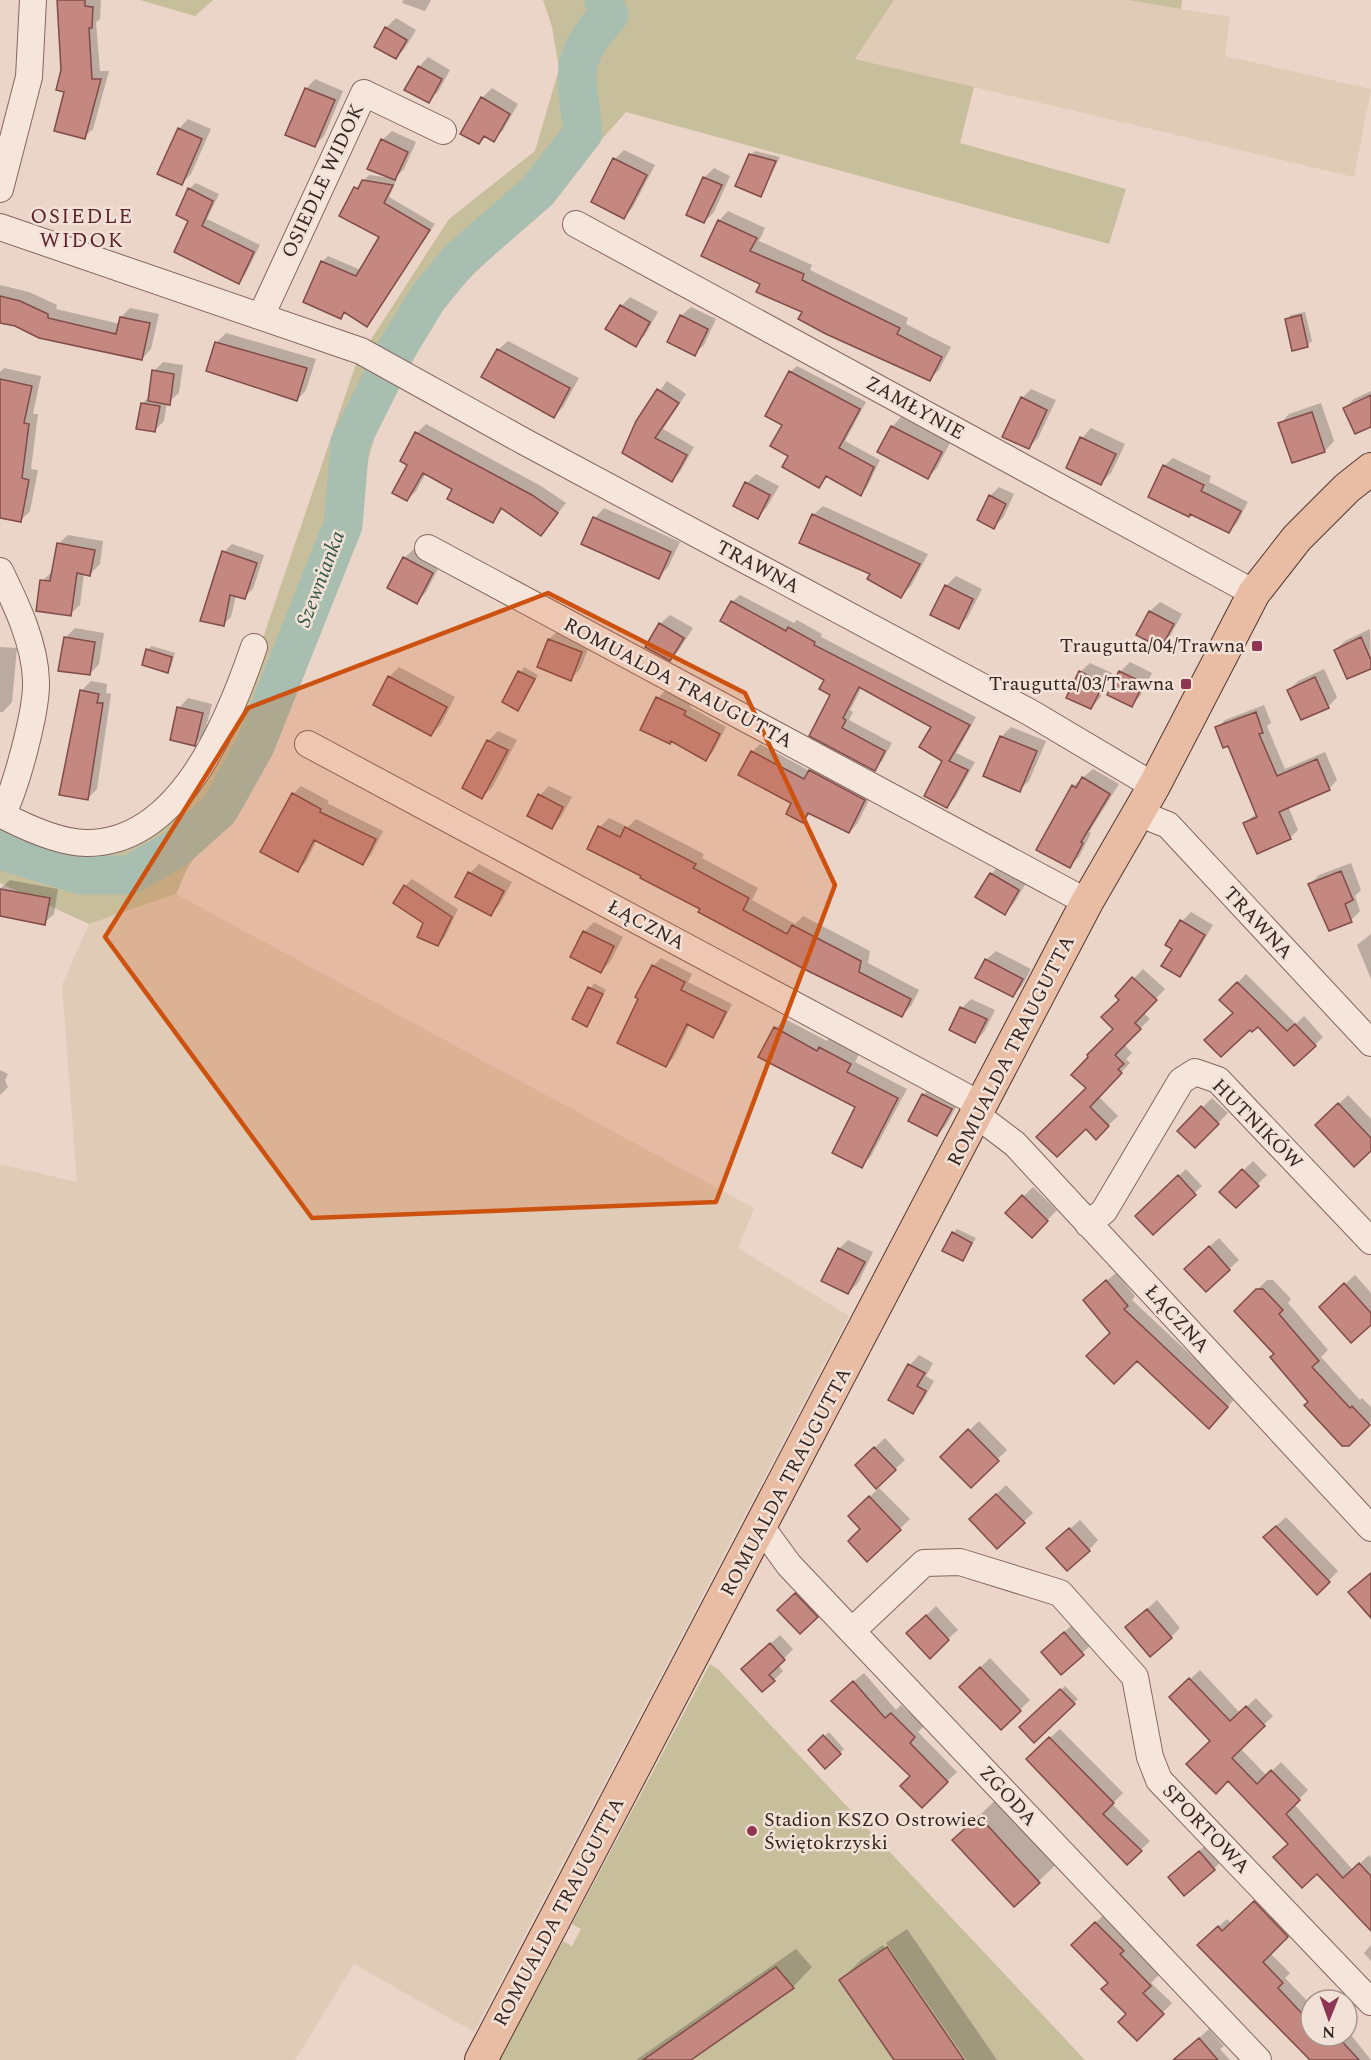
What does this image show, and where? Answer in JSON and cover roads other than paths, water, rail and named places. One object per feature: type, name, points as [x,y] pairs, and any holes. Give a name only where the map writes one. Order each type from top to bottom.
[{"type":"main road","name":"ROMUALDA TRAUGUTTA","points":[[481,2060],[980,1111],[1087,902],[1154,786],[1254,593],[1297,538],[1347,488],[1371,469]]},
{"type":"street","points":[[0,189],[29,77],[33,0]]},
{"type":"street","name":"OSIEDLE WIDOK","points":[[261,316],[364,93],[443,131]]},
{"type":"street","name":"ZAMŁYNIE","points":[[576,224],[1254,593]]},
{"type":"street","points":[[0,226],[261,316]]},
{"type":"street","name":"TRAWNA","points":[[261,316],[361,351],[1031,713],[1154,786]]},
{"type":"street","name":"ROMUALDA TRAUGUTTA","points":[[428,548],[1087,902]]},
{"type":"street","points":[[0,571],[18,610],[36,681],[29,729],[11,798],[1,814],[34,830],[85,843],[115,840],[138,830],[162,812],[185,788],[224,723],[254,647]]},
{"type":"street","name":"ŁĄCZNA","points":[[308,744],[980,1111],[1015,1144],[1371,1528]]},
{"type":"street","name":"TRAWNA","points":[[1138,813],[1167,825],[1371,1043]]},
{"type":"street","name":"HUTNIKÓW","points":[[1088,1224],[1104,1211],[1181,1081],[1195,1072],[1218,1080],[1371,1241]]},
{"type":"street","name":"ZGODA","points":[[762,1527],[789,1565],[1258,2060]]},
{"type":"street","name":"SPORTOWA","points":[[852,1631],[924,1563],[960,1562],[1060,1593],[1135,1677],[1150,1757],[1159,1780],[1371,2002]]},
{"type":"waterway","name":"Szewnianka","points":[[0,850],[82,875],[130,875],[174,850],[219,810],[255,746],[343,525],[350,443],[398,347],[427,299],[459,260],[538,191],[583,133],[577,82],[580,57],[595,31],[609,15],[604,0]]},
{"type":"place","name":"Traugutta/04/Trawna","points":[[1257,646]]},
{"type":"place","name":"Traugutta/03/Trawna","points":[[1186,684]]},
{"type":"place","name":"Stadion KSZO Ostrowiec Świętokrzyski","points":[[752,1831]]},
{"type":"district","name":"OSIEDLE WIDOK","points":[[82,229]]}]
